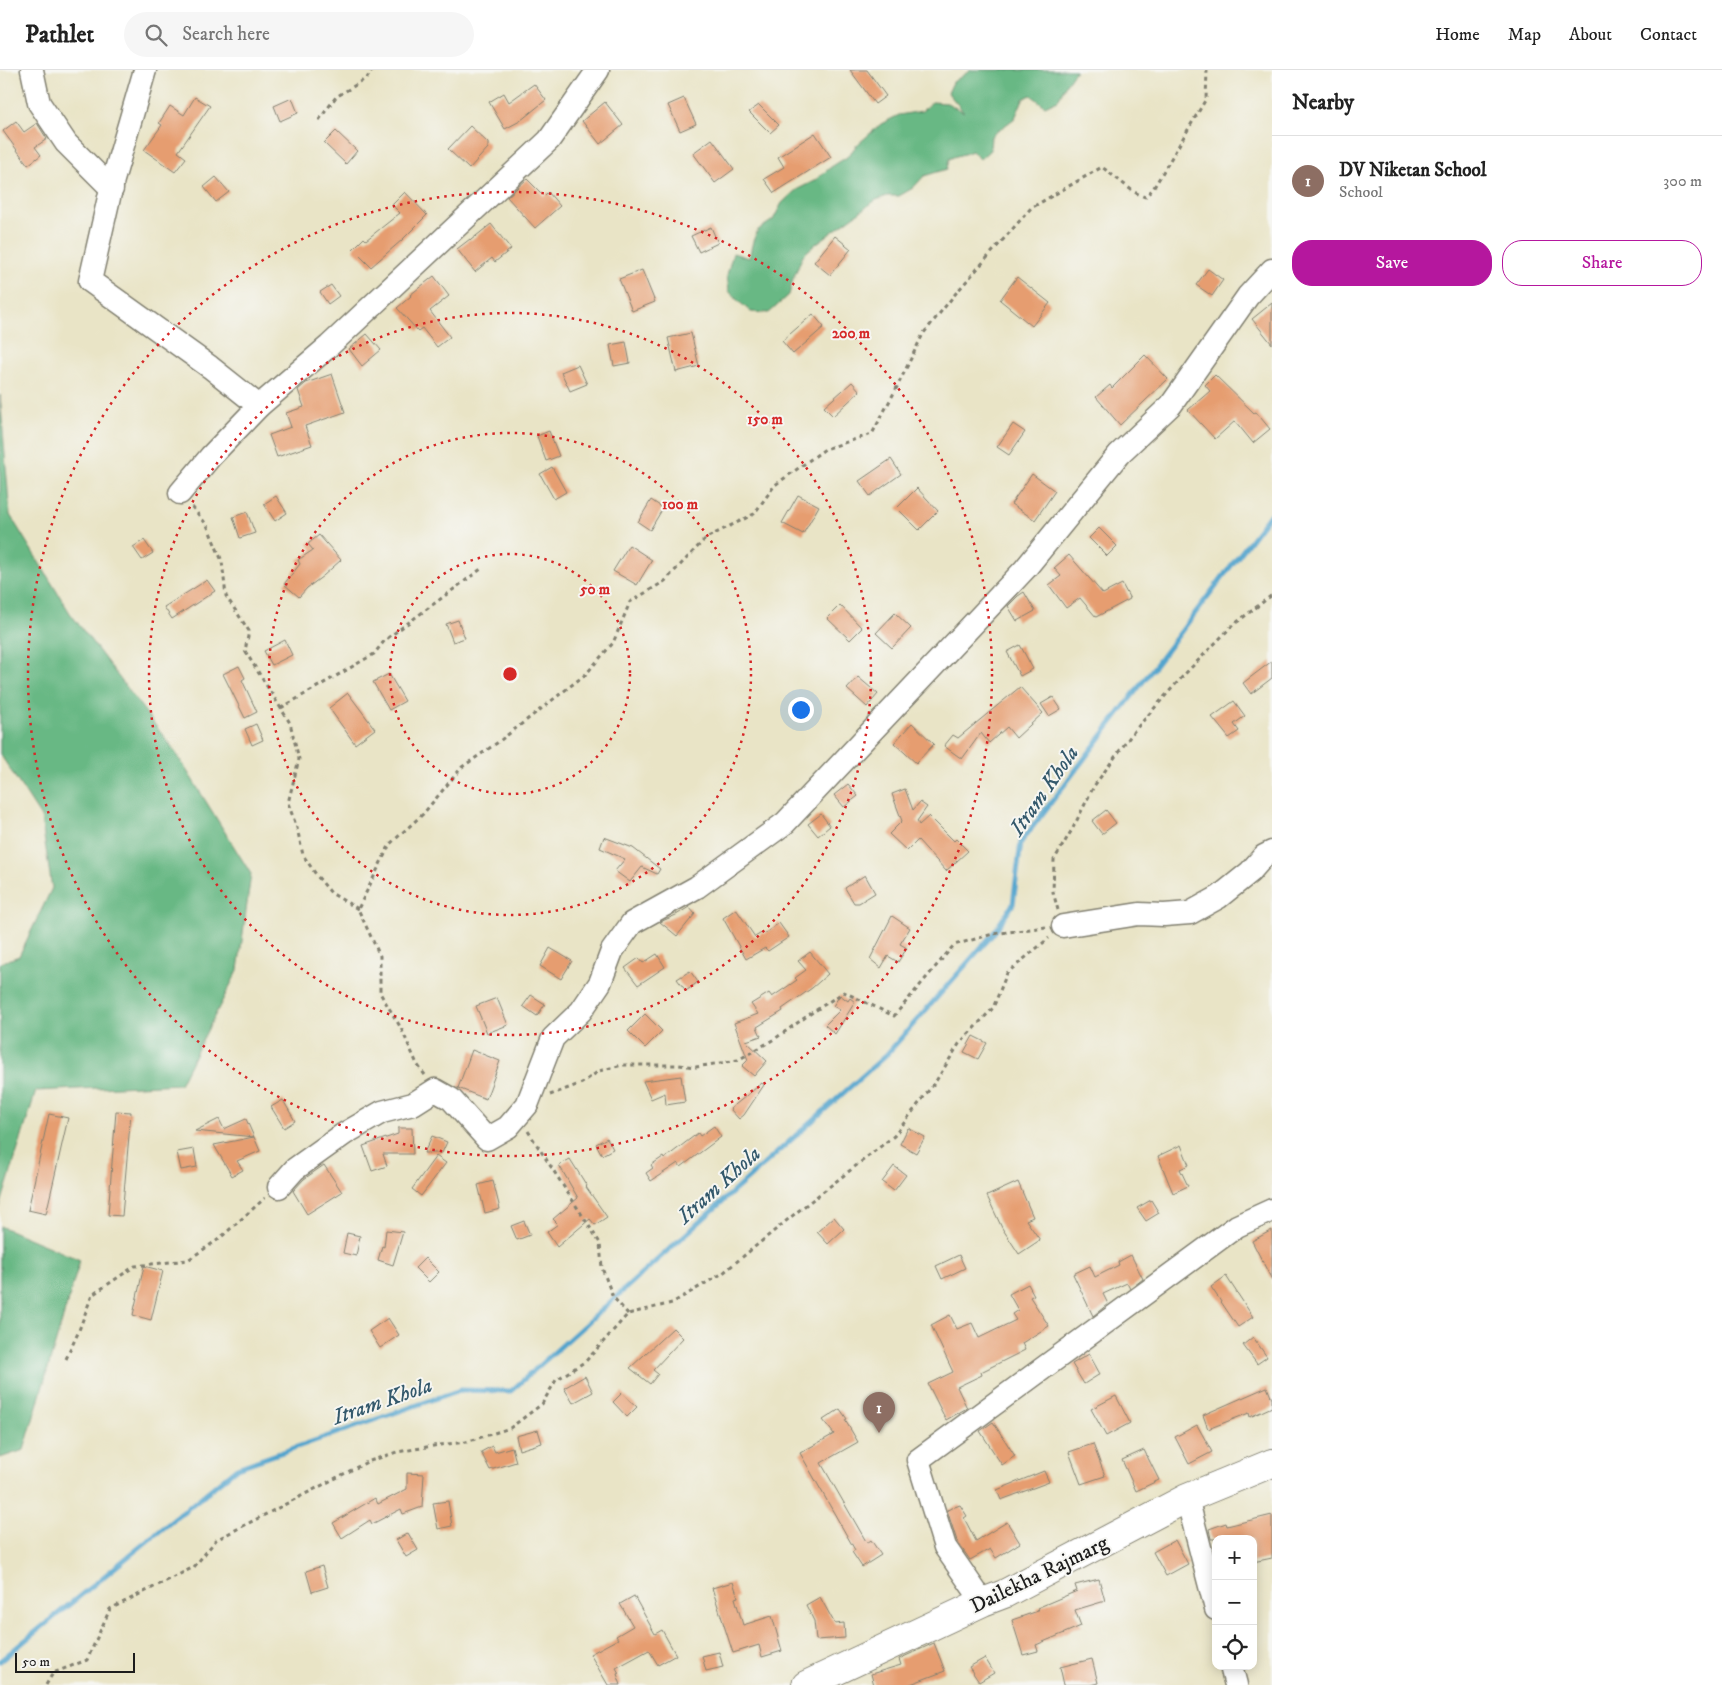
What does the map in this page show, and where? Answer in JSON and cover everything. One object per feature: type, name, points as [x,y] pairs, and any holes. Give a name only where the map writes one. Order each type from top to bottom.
[{"type":"main road","name":"Dailekha Rajmarg","points":[[806,1685],[983,1602],[1004,1594],[1187,1498],[1272,1463]]},
{"type":"street","points":[[32,70],[39,103],[66,143],[112,189]]},
{"type":"street","points":[[145,70],[112,189],[90,280],[210,367],[259,406]]},
{"type":"street","points":[[180,493],[211,456],[259,406],[329,346],[549,140],[598,70]]},
{"type":"street","points":[[279,1187],[294,1169],[344,1134],[382,1112],[413,1104],[435,1090],[452,1099],[487,1139],[508,1127],[527,1105],[553,1038],[581,1011],[600,983],[612,951],[632,923],[697,886],[785,823],[1026,569],[1119,454],[1171,405],[1248,296],[1272,270]]},
{"type":"street","points":[[1062,926],[1139,914],[1190,913],[1219,897],[1250,872],[1264,856],[1272,852]]},
{"type":"street","points":[[983,1602],[945,1547],[918,1460],[1237,1226],[1272,1210]]},
{"type":"street","points":[[1187,1498],[1212,1594]]},
{"type":"street","points":[[1232,1670],[1236,1685]]},
{"type":"path","points":[[319,120],[336,97],[367,78],[372,70]]},
{"type":"path","points":[[358,909],[390,844],[423,814],[462,767],[497,743],[586,674],[613,642],[630,602],[665,581],[706,538],[754,514],[775,485],[825,449],[872,434],[923,334],[956,293],[1031,208],[1102,167],[1134,192],[1145,197],[1153,189],[1206,99],[1208,70]]},
{"type":"path","points":[[180,493],[207,525],[222,561],[226,596],[249,631],[245,651],[290,723],[299,759],[288,803],[297,828],[303,855],[331,893],[358,909],[380,956],[380,993],[401,1028],[417,1064],[435,1090]]},
{"type":"path","points":[[281,708],[374,654],[385,640],[481,569]]},
{"type":"path","points":[[1062,926],[1053,892],[1054,860],[1094,786],[1134,731],[1183,676],[1232,626],[1272,595]]},
{"type":"path","points":[[628,1314],[614,1297],[602,1268],[600,1243],[522,1122],[527,1105],[570,1086],[582,1083],[599,1071],[622,1064],[679,1065],[696,1068],[738,1060],[776,1038],[844,992],[894,1016],[954,945],[993,934],[1062,926]]},
{"type":"path","points":[[46,1685],[53,1674],[87,1660],[110,1610],[194,1567],[216,1540],[367,1462],[397,1452],[439,1444],[466,1442],[510,1428],[542,1404],[556,1380],[586,1361],[628,1314],[672,1303],[723,1273],[894,1136],[936,1081],[959,1044],[993,1008],[1008,973],[1062,926]]},
{"type":"path","points":[[66,1359],[92,1295],[134,1266],[188,1260],[219,1239],[249,1211],[279,1187]]},
{"type":"green space","points":[[971,70],[1076,70],[1058,100],[1045,106],[1031,95],[1023,99],[1015,118],[991,136],[990,150],[980,159],[972,151],[949,159],[947,169],[924,176],[913,188],[899,196],[887,196],[876,200],[817,243],[803,255],[793,279],[789,295],[769,313],[751,312],[736,299],[729,291],[727,275],[733,253],[749,258],[758,230],[773,220],[782,203],[796,190],[814,181],[847,157],[857,145],[881,124],[899,115],[922,111],[932,102],[947,103],[964,112],[948,93],[953,82]]},
{"type":"green space","points":[[0,395],[10,515],[70,613],[174,750],[251,874],[238,970],[180,1084],[36,1091],[0,1207],[0,963],[19,956],[52,888],[41,817],[0,754]]},
{"type":"green space","points":[[0,1226],[80,1260],[24,1450],[0,1458]]},
{"type":"building","points":[[850,70],[867,70],[886,96],[875,104]]},
{"type":"building","points":[[534,84],[546,100],[520,121],[505,129],[489,102],[504,93],[509,102]]},
{"type":"building","points":[[195,97],[210,106],[178,152],[186,158],[175,172],[144,150],[162,125],[159,123],[170,106],[184,115]]},
{"type":"building","points":[[292,98],[298,113],[280,121],[274,106]]},
{"type":"building","points":[[684,98],[696,124],[680,131],[668,105]]},
{"type":"building","points":[[605,102],[623,125],[600,144],[582,121]]},
{"type":"building","points":[[759,105],[779,125],[770,133],[749,112]]},
{"type":"building","points":[[16,121],[24,132],[37,123],[47,139],[35,147],[41,155],[28,165],[3,131]]},
{"type":"building","points":[[470,126],[488,143],[488,148],[469,169],[448,149]]},
{"type":"building","points":[[336,131],[357,151],[346,164],[324,143]]},
{"type":"building","points":[[815,133],[831,157],[774,193],[764,179],[784,167],[778,157]]},
{"type":"building","points":[[712,139],[734,169],[715,183],[693,153]]},
{"type":"building","points":[[216,177],[229,192],[216,202],[204,187]]},
{"type":"building","points":[[527,179],[544,196],[548,192],[560,206],[535,228],[507,197]]},
{"type":"building","points":[[405,192],[427,215],[371,267],[353,249],[364,238],[366,240],[400,213],[392,205]]},
{"type":"building","points":[[491,224],[511,249],[495,262],[492,258],[475,272],[457,249]]},
{"type":"building","points":[[711,227],[718,243],[699,252],[691,236]]},
{"type":"building","points":[[835,236],[851,249],[830,275],[814,262]]},
{"type":"building","points":[[1208,269],[1223,280],[1212,296],[1196,285]]},
{"type":"building","points":[[642,270],[655,302],[632,311],[619,279]]},
{"type":"building","points":[[434,276],[449,296],[430,311],[450,337],[437,347],[422,328],[418,331],[397,308]]},
{"type":"building","points":[[1017,277],[1050,303],[1032,326],[1000,300]]},
{"type":"building","points":[[331,285],[339,296],[328,304],[320,292]]},
{"type":"building","points":[[1272,303],[1272,344],[1252,319]]},
{"type":"building","points":[[813,314],[824,327],[793,354],[782,341]]},
{"type":"building","points":[[691,333],[699,366],[676,372],[668,338]]},
{"type":"building","points":[[367,334],[381,350],[362,366],[349,349]]},
{"type":"building","points":[[626,342],[630,363],[614,366],[610,345]]},
{"type":"building","points":[[1145,355],[1168,379],[1120,425],[1096,397],[1110,385],[1112,388]]},
{"type":"building","points":[[578,365],[587,384],[570,391],[561,372]]},
{"type":"building","points":[[332,374],[345,412],[305,426],[312,445],[277,457],[269,435],[291,427],[286,413],[304,407],[298,390],[306,383]]},
{"type":"building","points":[[1215,375],[1254,413],[1256,412],[1270,429],[1253,443],[1235,421],[1215,439],[1188,410],[1210,391],[1205,385]]},
{"type":"building","points":[[852,382],[860,391],[833,416],[824,407]]},
{"type":"building","points":[[1013,424],[1025,432],[1009,455],[997,447]]},
{"type":"building","points":[[549,431],[559,456],[546,461],[537,436]]},
{"type":"building","points":[[891,459],[901,474],[870,496],[859,481]]},
{"type":"building","points":[[552,467],[566,492],[554,499],[540,474]]},
{"type":"building","points":[[1032,474],[1055,491],[1035,520],[1011,504]]},
{"type":"building","points":[[917,488],[938,511],[919,530],[897,508]]},
{"type":"building","points":[[798,495],[819,506],[803,534],[782,523]]},
{"type":"building","points":[[276,496],[287,513],[275,521],[264,504]]},
{"type":"building","points":[[651,500],[663,508],[650,530],[638,522]]},
{"type":"building","points":[[247,512],[255,533],[240,538],[233,517]]},
{"type":"building","points":[[1099,528],[1117,546],[1107,556],[1089,538]]},
{"type":"building","points":[[319,535],[341,560],[299,597],[284,584],[300,564],[298,560],[313,550],[308,544]]},
{"type":"building","points":[[144,540],[153,553],[142,560],[133,547]]},
{"type":"building","points":[[629,545],[652,560],[637,585],[613,571]]},
{"type":"building","points":[[1069,555],[1103,594],[1122,584],[1130,599],[1096,617],[1080,598],[1066,608],[1049,585],[1061,576],[1054,568]]},
{"type":"building","points":[[207,580],[215,591],[172,619],[164,607]]},
{"type":"building","points":[[1024,592],[1035,611],[1017,621],[1008,606]]},
{"type":"building","points":[[840,605],[862,628],[850,640],[827,618]]},
{"type":"building","points":[[895,613],[911,628],[892,648],[876,633]]},
{"type":"building","points":[[458,620],[465,638],[453,642],[446,624]]},
{"type":"building","points":[[285,640],[292,655],[272,665],[264,651]]},
{"type":"building","points":[[1020,645],[1033,669],[1020,676],[1007,652]]},
{"type":"building","points":[[1272,661],[1272,678],[1251,694],[1243,683]]},
{"type":"building","points":[[239,666],[245,678],[242,680],[257,712],[245,718],[223,674]]},
{"type":"building","points":[[389,674],[405,701],[389,710],[373,682]]},
{"type":"building","points":[[858,677],[878,694],[867,707],[847,689]]},
{"type":"building","points":[[1020,687],[1043,713],[1016,738],[1007,727],[989,743],[981,733],[962,759],[944,746],[953,735],[958,738]]},
{"type":"building","points":[[348,693],[375,729],[355,744],[329,708]]},
{"type":"building","points":[[1053,697],[1061,709],[1049,716],[1041,704]]},
{"type":"building","points":[[1234,701],[1245,716],[1234,724],[1239,731],[1229,738],[1212,717]]},
{"type":"building","points":[[912,723],[934,744],[916,763],[894,743]]},
{"type":"building","points":[[256,724],[263,740],[252,745],[245,729]]},
{"type":"building","points":[[848,784],[858,796],[844,807],[834,795]]},
{"type":"building","points":[[905,789],[913,810],[920,802],[927,807],[917,821],[919,825],[929,816],[954,841],[956,839],[968,851],[946,871],[918,840],[907,851],[889,834],[902,821],[892,794]]},
{"type":"building","points":[[1106,810],[1116,823],[1102,834],[1092,821]]},
{"type":"building","points":[[821,814],[830,826],[818,836],[808,824]]},
{"type":"building","points":[[604,837],[633,848],[660,869],[657,874],[642,867],[630,882],[615,871],[625,859],[600,848]]},
{"type":"building","points":[[865,875],[875,893],[859,903],[854,903],[845,888]]},
{"type":"building","points":[[689,907],[695,914],[677,936],[660,922],[676,915]]},
{"type":"building","points":[[736,909],[755,937],[763,932],[764,934],[779,923],[789,937],[768,951],[765,948],[746,959],[723,918]]},
{"type":"building","points":[[892,916],[910,928],[900,944],[907,948],[898,962],[888,956],[881,968],[870,959]]},
{"type":"building","points":[[550,948],[572,961],[561,979],[540,966]]},
{"type":"building","points":[[810,952],[828,974],[782,1009],[783,1011],[757,1027],[761,1036],[746,1041],[767,1061],[754,1076],[742,1066],[748,1060],[734,1023],[758,1014],[751,1004],[769,993],[772,997],[797,980],[795,978],[806,970],[798,961]]},
{"type":"building","points":[[657,954],[665,967],[638,985],[625,968],[639,958],[643,963]]},
{"type":"building","points":[[690,971],[698,982],[686,991],[677,979]]},
{"type":"building","points":[[531,995],[545,1004],[537,1016],[523,1006]]},
{"type":"building","points":[[840,995],[848,1001],[850,998],[855,1002],[835,1034],[825,1025],[840,1010],[833,1006]]},
{"type":"building","points":[[497,998],[508,1025],[487,1033],[476,1006]]},
{"type":"building","points":[[645,1014],[662,1031],[645,1048],[628,1031]]},
{"type":"building","points":[[973,1036],[987,1043],[978,1059],[964,1052]]},
{"type":"building","points":[[472,1050],[500,1061],[486,1099],[458,1088]]},
{"type":"building","points":[[681,1076],[685,1102],[666,1105],[665,1093],[651,1099],[643,1081]]},
{"type":"building","points":[[762,1083],[764,1085],[744,1115],[739,1119],[730,1109]]},
{"type":"building","points":[[283,1100],[295,1121],[284,1128],[271,1107]]},
{"type":"building","points":[[116,1111],[131,1112],[122,1216],[108,1215]]},
{"type":"building","points":[[49,1114],[68,1118],[46,1214],[28,1210]]},
{"type":"building","points":[[219,1119],[224,1129],[246,1119],[254,1137],[195,1131]]},
{"type":"building","points":[[714,1126],[721,1137],[681,1167],[678,1163],[651,1181],[646,1173],[653,1168],[651,1165],[663,1157],[664,1159],[698,1133],[700,1136]]},
{"type":"building","points":[[398,1128],[412,1128],[413,1154],[383,1154],[387,1166],[372,1171],[363,1146],[398,1134]]},
{"type":"building","points":[[908,1128],[925,1137],[916,1153],[900,1144]]},
{"type":"building","points":[[432,1136],[447,1142],[442,1153],[424,1153]]},
{"type":"building","points":[[254,1137],[260,1151],[237,1161],[243,1170],[232,1176],[214,1145]]},
{"type":"building","points":[[607,1138],[613,1149],[602,1155],[596,1144]]},
{"type":"building","points":[[1181,1145],[1189,1165],[1180,1169],[1188,1186],[1173,1193],[1158,1156]]},
{"type":"building","points":[[194,1149],[197,1167],[181,1170],[177,1152]]},
{"type":"building","points":[[436,1156],[446,1163],[421,1196],[412,1189]]},
{"type":"building","points":[[570,1159],[586,1187],[607,1217],[595,1225],[590,1219],[557,1247],[547,1232],[558,1224],[553,1219],[578,1198],[559,1165]]},
{"type":"building","points":[[324,1165],[342,1192],[307,1214],[293,1191],[304,1179]]},
{"type":"building","points":[[894,1166],[906,1175],[894,1191],[882,1182]]},
{"type":"building","points":[[493,1181],[500,1209],[485,1213],[478,1185]]},
{"type":"building","points":[[1018,1182],[1033,1217],[1026,1220],[1040,1240],[1019,1254],[1002,1228],[987,1196]]},
{"type":"building","points":[[1151,1200],[1159,1213],[1146,1221],[1137,1208]]},
{"type":"building","points":[[834,1217],[844,1229],[828,1244],[817,1232]]},
{"type":"building","points":[[524,1221],[530,1235],[517,1240],[511,1226]]},
{"type":"building","points":[[386,1230],[403,1232],[393,1265],[378,1260],[382,1246],[384,1247]]},
{"type":"building","points":[[1272,1230],[1272,1280],[1252,1241]]},
{"type":"building","points":[[347,1233],[360,1236],[356,1256],[343,1253]]},
{"type":"building","points":[[959,1255],[965,1268],[942,1279],[936,1266]]},
{"type":"building","points":[[1131,1255],[1143,1279],[1130,1289],[1127,1283],[1103,1294],[1108,1304],[1093,1316],[1073,1274],[1090,1266],[1095,1277],[1119,1265],[1118,1262]]},
{"type":"building","points":[[425,1258],[439,1272],[429,1282],[415,1268]]},
{"type":"building","points":[[144,1266],[163,1271],[151,1320],[133,1315]]},
{"type":"building","points":[[1226,1276],[1253,1317],[1238,1327],[1211,1287]]},
{"type":"building","points":[[1028,1284],[1034,1295],[1030,1297],[1049,1326],[1022,1343],[1025,1350],[981,1372],[982,1375],[957,1387],[967,1408],[946,1420],[928,1384],[953,1372],[931,1325],[950,1315],[957,1329],[972,1323],[979,1338],[1016,1320],[1012,1314],[1018,1310],[1009,1294]]},
{"type":"building","points":[[388,1318],[399,1335],[380,1348],[369,1331]]},
{"type":"building","points":[[673,1328],[683,1338],[653,1370],[658,1374],[650,1384],[630,1368]]},
{"type":"building","points":[[1253,1337],[1267,1357],[1257,1364],[1243,1345]]},
{"type":"building","points":[[1089,1354],[1100,1374],[1084,1384],[1072,1364]]},
{"type":"building","points":[[585,1376],[593,1392],[573,1403],[564,1388]]},
{"type":"building","points":[[1267,1387],[1272,1399],[1272,1407],[1250,1417],[1249,1413],[1208,1429],[1203,1415]]},
{"type":"building","points":[[622,1393],[637,1407],[627,1417],[613,1402]]},
{"type":"building","points":[[1116,1396],[1130,1423],[1106,1436],[1091,1409]]},
{"type":"building","points":[[840,1409],[858,1442],[821,1463],[867,1543],[871,1540],[881,1555],[862,1567],[852,1552],[855,1550],[800,1453],[834,1434],[823,1420]]},
{"type":"building","points":[[993,1422],[1015,1456],[1002,1465],[980,1431]]},
{"type":"building","points":[[1197,1425],[1212,1452],[1189,1464],[1175,1437]]},
{"type":"building","points":[[538,1430],[542,1443],[519,1450],[516,1436]]},
{"type":"building","points":[[1093,1444],[1105,1476],[1081,1484],[1069,1452]]},
{"type":"building","points":[[492,1446],[495,1452],[512,1447],[516,1462],[490,1470],[481,1452]]},
{"type":"building","points":[[1144,1450],[1159,1480],[1136,1491],[1122,1460]]},
{"type":"building","points":[[1044,1471],[1049,1482],[1001,1500],[997,1490]]},
{"type":"building","points":[[407,1473],[424,1474],[422,1507],[403,1514],[401,1509],[372,1524],[370,1520],[342,1538],[333,1523],[375,1498],[378,1504],[407,1489]]},
{"type":"building","points":[[448,1501],[452,1526],[438,1529],[433,1503]]},
{"type":"building","points":[[960,1505],[967,1516],[964,1518],[976,1541],[1007,1522],[1020,1543],[996,1558],[990,1549],[970,1560],[957,1541],[947,1510]]},
{"type":"building","points":[[1272,1515],[1272,1558],[1257,1561],[1257,1535],[1212,1535],[1211,1539],[1209,1529],[1226,1523],[1227,1526]]},
{"type":"building","points":[[408,1533],[418,1550],[406,1557],[396,1540]]},
{"type":"building","points":[[1175,1540],[1188,1564],[1166,1576],[1153,1552]]},
{"type":"building","points":[[322,1566],[328,1587],[312,1592],[306,1571]]},
{"type":"building","points":[[1099,1579],[1105,1601],[1075,1610],[1081,1626],[1036,1645],[1038,1651],[1023,1655],[1012,1620],[1038,1611],[1037,1608],[1077,1591],[1075,1585]]},
{"type":"building","points":[[733,1582],[738,1597],[735,1598],[743,1625],[772,1616],[782,1651],[762,1657],[759,1645],[733,1653],[712,1588]]},
{"type":"building","points":[[634,1596],[655,1634],[662,1630],[676,1655],[658,1665],[649,1650],[616,1668],[621,1685],[608,1685],[590,1654],[618,1639],[616,1636],[633,1626],[620,1604]]},
{"type":"building","points":[[820,1597],[835,1624],[844,1623],[845,1638],[816,1640],[814,1621],[806,1605]]},
{"type":"building","points":[[934,1643],[945,1671],[908,1685],[874,1685],[871,1674],[901,1665],[899,1659]]},
{"type":"building","points":[[719,1652],[723,1667],[706,1671],[702,1656]]},
{"type":"building","points":[[985,1658],[994,1673],[979,1682],[969,1667]]},
{"type":"building","points":[[1092,1659],[1098,1683],[1090,1685],[1064,1685],[1060,1667]]},
{"type":"waterway","name":"Itram Khola","points":[[0,1661],[237,1468],[460,1390],[511,1391],[887,1054],[993,934],[1013,904],[1021,842],[1272,512]]},
{"type":"place","name":"DV Niketan School","points":[[879,1433]]}]
